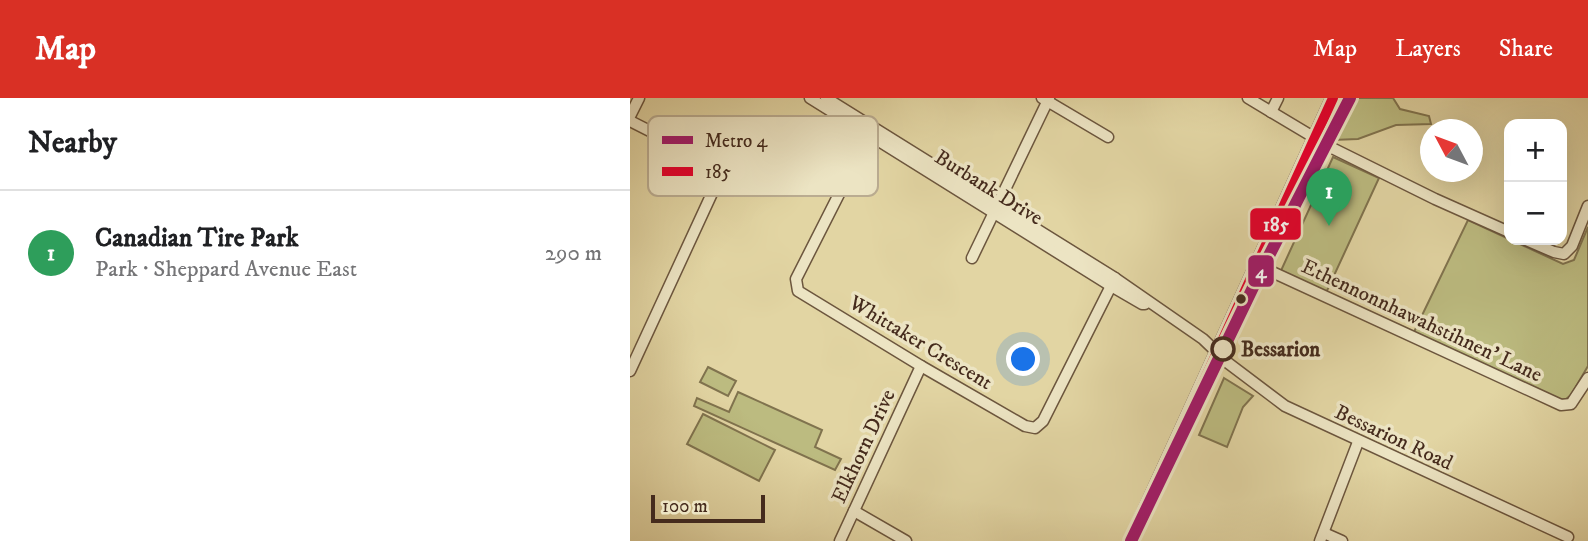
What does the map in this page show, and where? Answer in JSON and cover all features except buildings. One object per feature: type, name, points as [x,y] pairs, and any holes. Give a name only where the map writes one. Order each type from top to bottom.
[{"type":"main road","points":[[1131,541],[1333,98]]},
{"type":"street","points":[[639,98],[630,119],[648,129]]},
{"type":"street","name":"Burbank Drive","points":[[810,98],[843,116]]},
{"type":"street","name":"Burbank Drive","points":[[826,98],[851,116]]},
{"type":"street","points":[[1248,98],[1315,139],[1435,199],[1504,230]]},
{"type":"street","points":[[1272,112],[1278,98]]},
{"type":"street","points":[[972,258],[1046,99],[1108,137]]},
{"type":"street","name":"Burbank Drive","points":[[878,135],[1149,304],[1203,339],[1216,352]]},
{"type":"street","points":[[630,370],[711,196]]},
{"type":"street","name":"Whittaker Crescent","points":[[838,196],[796,279],[798,291],[1023,425],[1035,428],[1043,421],[1113,282]]},
{"type":"street","points":[[1538,245],[1564,254],[1572,246],[1588,206]]},
{"type":"street","name":"Ethennonnhawahstihnen' Lane","points":[[1257,268],[1270,271],[1561,405],[1571,404],[1588,378]]},
{"type":"street","name":"Bessarion Road","points":[[1216,352],[1285,406],[1568,537]]},
{"type":"street","name":"Elkhorn Drive","points":[[840,541],[920,366]]},
{"type":"street","points":[[1342,541],[1322,537],[1358,442]]},
{"type":"street","points":[[854,511],[906,541]]},
{"type":"shaded area","points":[[1355,98],[1393,98],[1400,109],[1429,116],[1430,119],[1420,119],[1420,124],[1396,125],[1358,139],[1333,140]]},
{"type":"shaded area","points":[[1333,157],[1379,178],[1325,295],[1279,275]]},
{"type":"shaded area","points":[[1468,220],[1504,237],[1504,245],[1522,245],[1563,264],[1574,260],[1588,227],[1588,366],[1566,399],[1560,400],[1413,334]]},
{"type":"shaded area","points":[[708,367],[736,381],[728,396],[700,382]]},
{"type":"shaded area","points":[[1224,378],[1253,396],[1243,407],[1227,447],[1199,435]]},
{"type":"shaded area","points":[[738,392],[822,430],[815,447],[841,459],[835,470],[694,406],[697,398],[729,412]]},
{"type":"shaded area","points":[[703,414],[775,450],[759,481],[687,444]]},
{"type":"metro line","name":"4","points":[[1131,541],[1259,275],[1350,98]]},
{"type":"transit line","name":"185","points":[[1131,541],[1333,98]]},
{"type":"place","name":"Canadian Tire Park","points":[[1329,226]]},
{"type":"place","name":"Bessarion","points":[[1223,349]]}]
